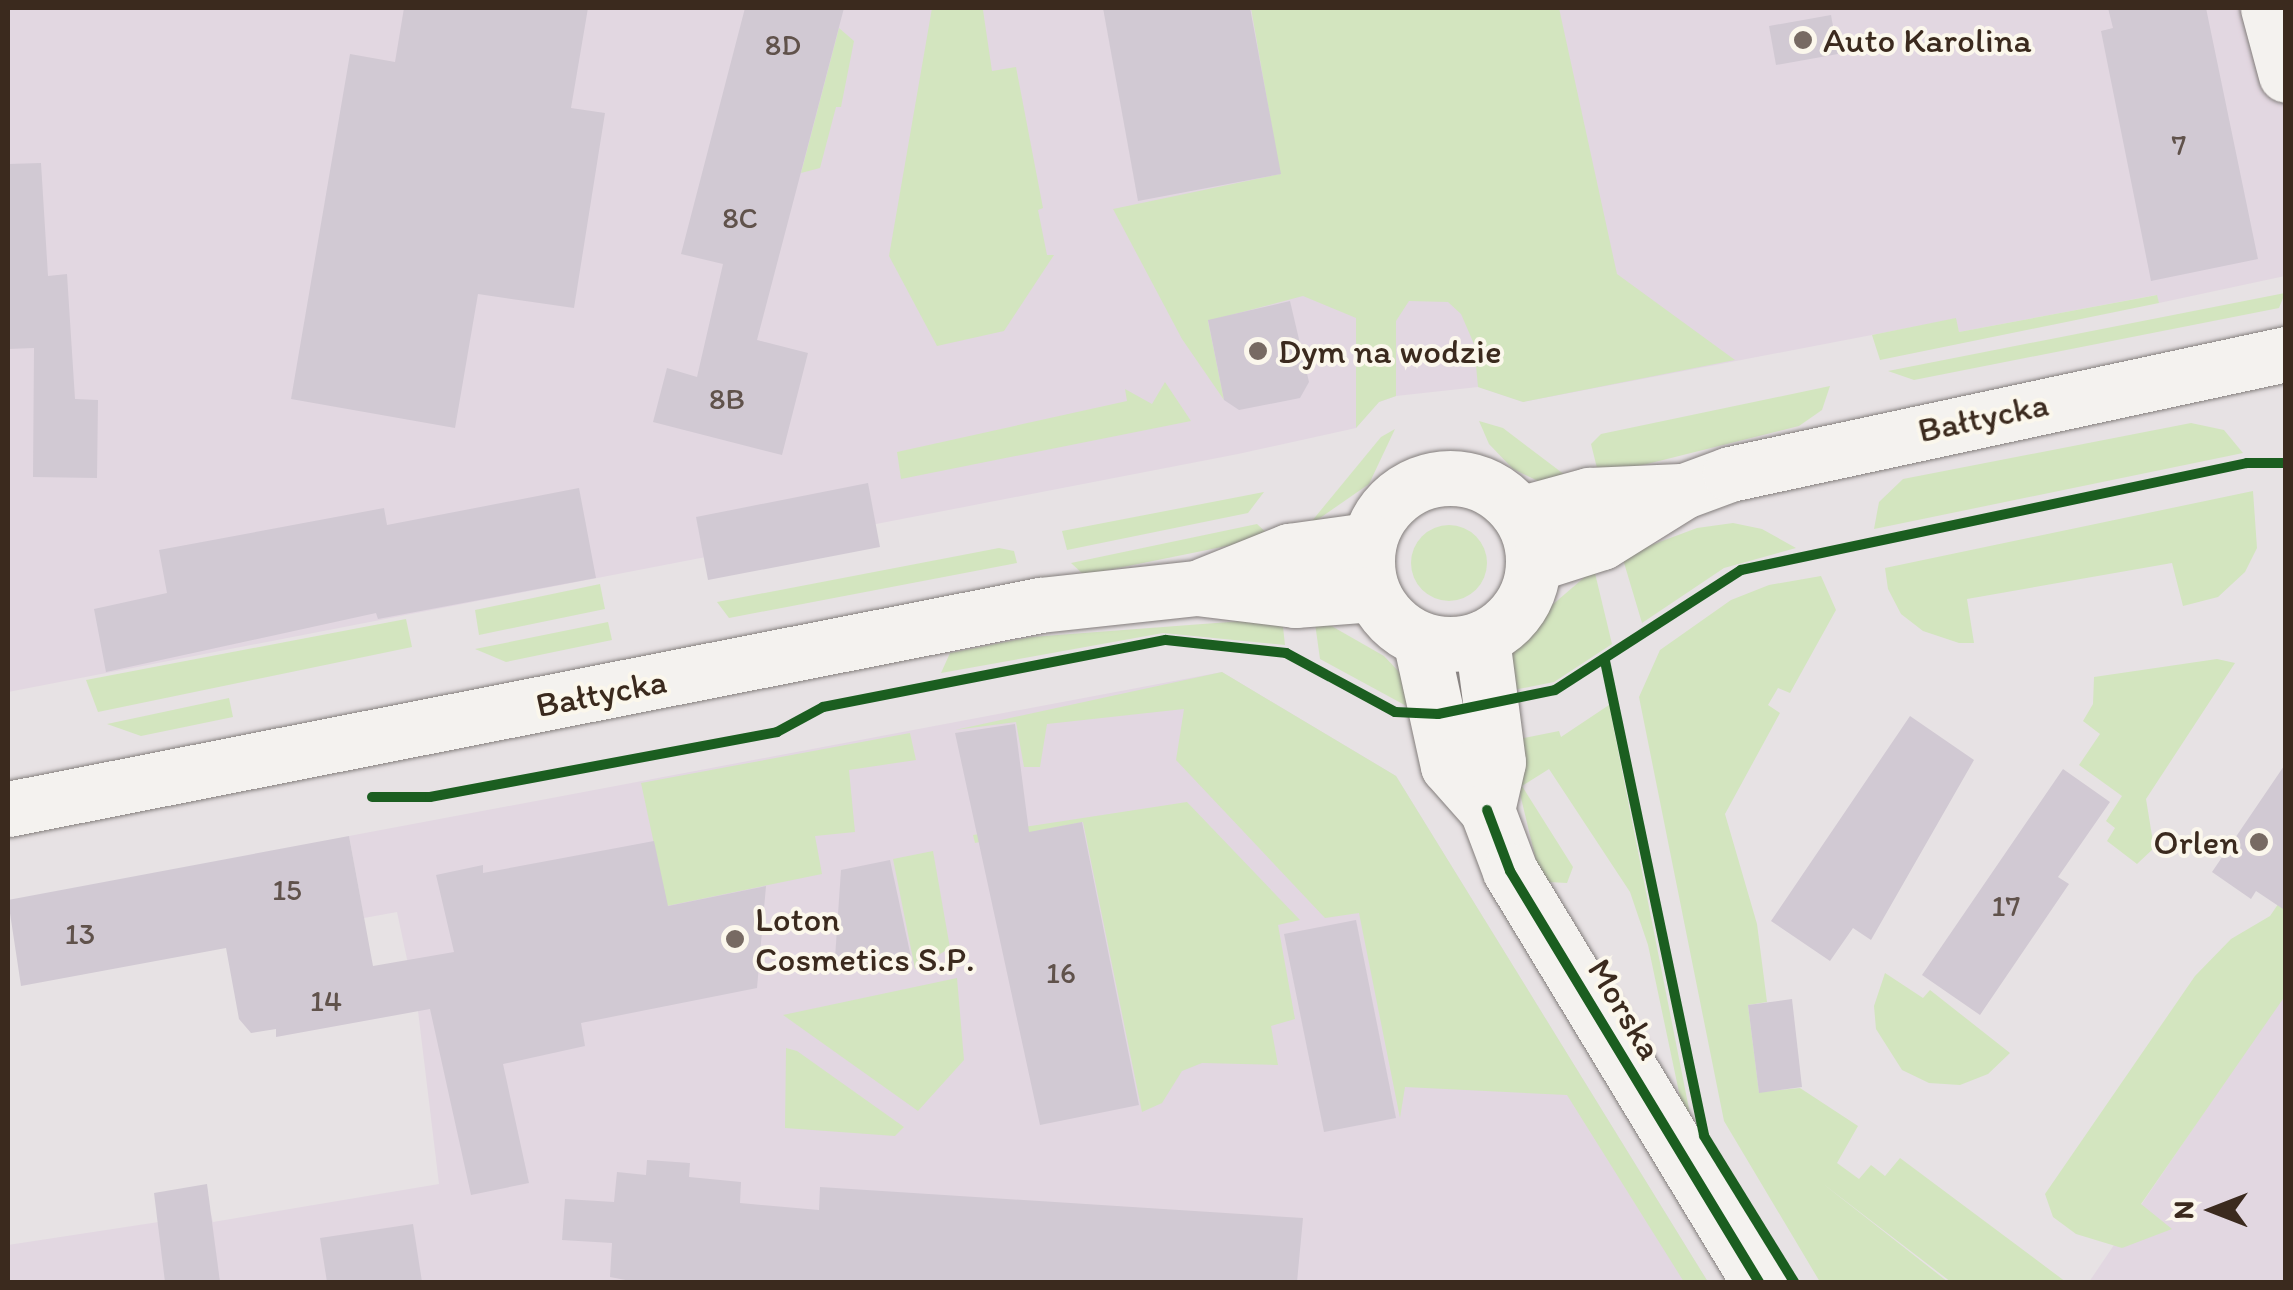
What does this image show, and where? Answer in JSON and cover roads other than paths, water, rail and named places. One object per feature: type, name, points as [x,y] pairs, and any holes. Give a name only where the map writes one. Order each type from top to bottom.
[{"type":"main road","points":[[2268,8],[2286,76]]},
{"type":"main road","name":"Bałtycka","points":[[1528,538],[1602,542],[1684,490],[1868,440],[2286,354]]},
{"type":"main road","points":[[1441,478],[1472,480],[1528,538],[1526,596],[1482,638],[1420,639],[1383,614],[1373,594],[1368,540],[1395,499],[1414,484],[1441,478]]},
{"type":"main road","name":"Bałtycka","points":[[8,809],[918,628],[1196,588],[1290,551],[1368,540]]},
{"type":"main road","name":"Bałtycka","points":[[1196,588],[1295,600],[1373,594]]},
{"type":"main road","points":[[1482,638],[1498,762],[1487,810]]},
{"type":"main road","name":"Morska","points":[[1420,639],[1448,766],[1487,810],[1528,902],[1760,1282]]},
{"type":"place","name":"Auto Karolina","points":[[1803,40]]},
{"type":"place","name":"Dym na wodzie","points":[[1258,351]]},
{"type":"place","name":"Orlen","points":[[2259,842]]},
{"type":"place","name":"Loton Cosmetics S.P.","points":[[735,939]]}]
